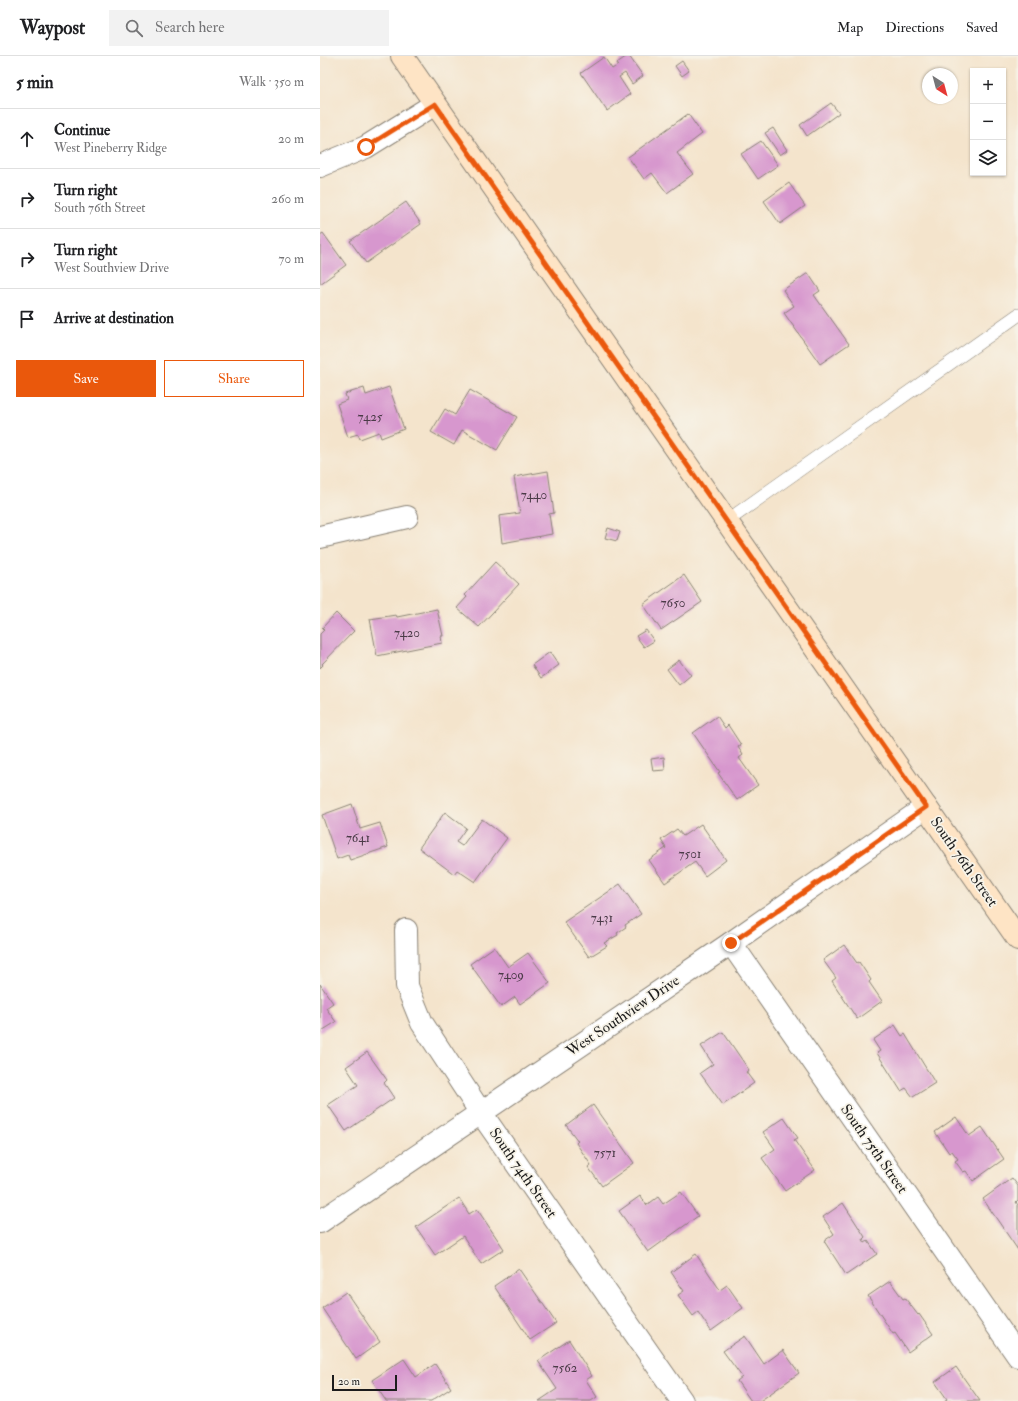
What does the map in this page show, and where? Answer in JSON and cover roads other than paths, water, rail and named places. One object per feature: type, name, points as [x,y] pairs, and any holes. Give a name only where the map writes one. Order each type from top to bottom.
[{"type":"main road","name":"South 76th Street","points":[[402,56],[1018,939]]},
{"type":"street","points":[[320,166],[366,147],[435,104]]},
{"type":"street","points":[[320,538],[407,517]]},
{"type":"street","name":"West Southview Drive","points":[[320,1222],[731,943],[926,807]]},
{"type":"street","name":"South 74th Street","points":[[406,930],[406,986],[422,1023],[481,1113],[682,1401]]},
{"type":"street","name":"South 75th Street","points":[[731,943],[1018,1356]]},
{"type":"lane","points":[[727,522],[1018,315]]}]
